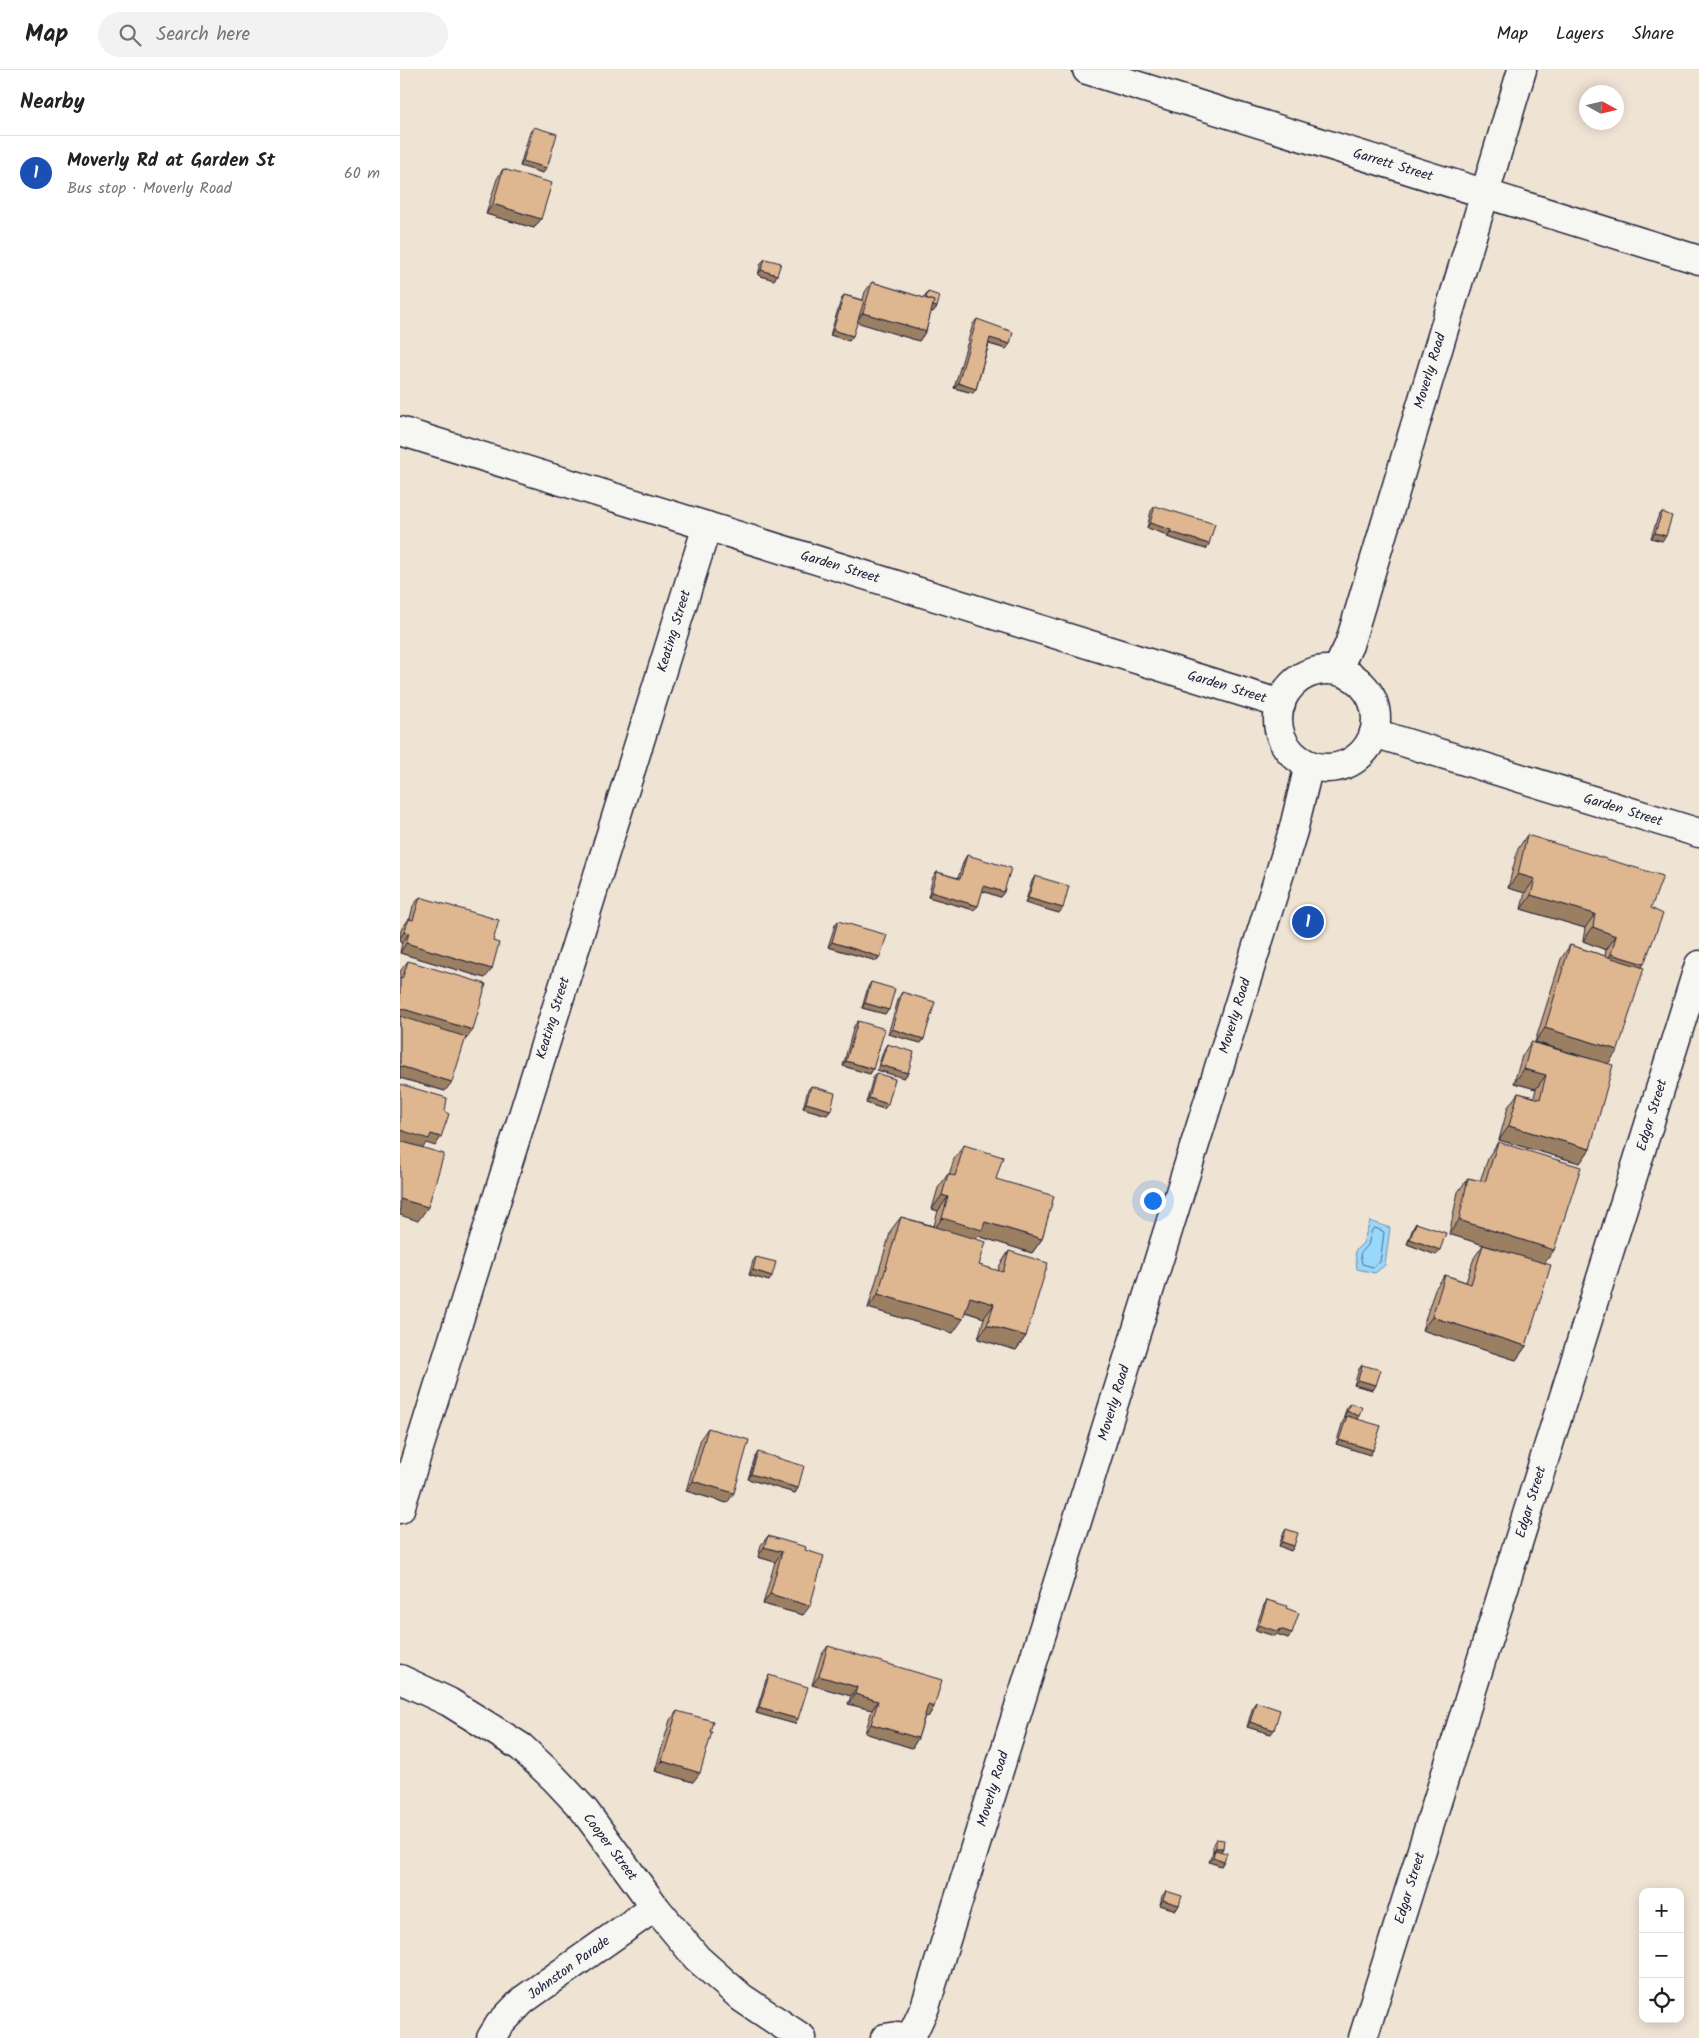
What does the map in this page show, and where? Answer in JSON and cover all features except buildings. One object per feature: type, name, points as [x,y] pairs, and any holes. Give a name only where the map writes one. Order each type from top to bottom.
[{"type":"street","name":"Garrett Street","points":[[1087,70],[1699,260]]},
{"type":"street","name":"Moverly Road","points":[[1337,670],[1349,645],[1522,70]]},
{"type":"street","name":"Garden Street","points":[[400,431],[1280,704]]},
{"type":"street","name":"Keating Street","points":[[400,1510],[707,526]]},
{"type":"street","points":[[1337,670],[1350,675],[1361,683],[1369,694],[1375,706],[1376,720],[1374,733],[1367,748],[1355,760],[1341,766],[1324,768],[1309,765],[1296,757],[1286,746],[1280,733],[1278,718],[1280,704],[1287,691],[1297,680],[1309,673],[1337,670]]},
{"type":"street","name":"Garden Street","points":[[1374,733],[1699,833]]},
{"type":"street","name":"Moverly Road","points":[[911,2038],[925,2007],[934,1979],[1290,840],[1309,765]]},
{"type":"street","name":"Edgar Street","points":[[1363,2038],[1699,965]]},
{"type":"street","name":"Cooper Street","points":[[400,1679],[449,1702],[521,1746],[584,1810],[655,1907],[697,1958],[720,1981],[742,1998],[802,2038]]},
{"type":"street","name":"Johnston Parade","points":[[491,2038],[499,2025],[523,2000],[655,1907]]},
{"type":"street","points":[[885,2038],[898,2036],[911,2038]]},
{"type":"water","points":[[1370,1221],[1390,1228],[1385,1265],[1375,1273],[1357,1269],[1355,1251],[1363,1243]]},
{"type":"place","name":"Moverly Rd at Garden St","points":[[1308,922]]}]
